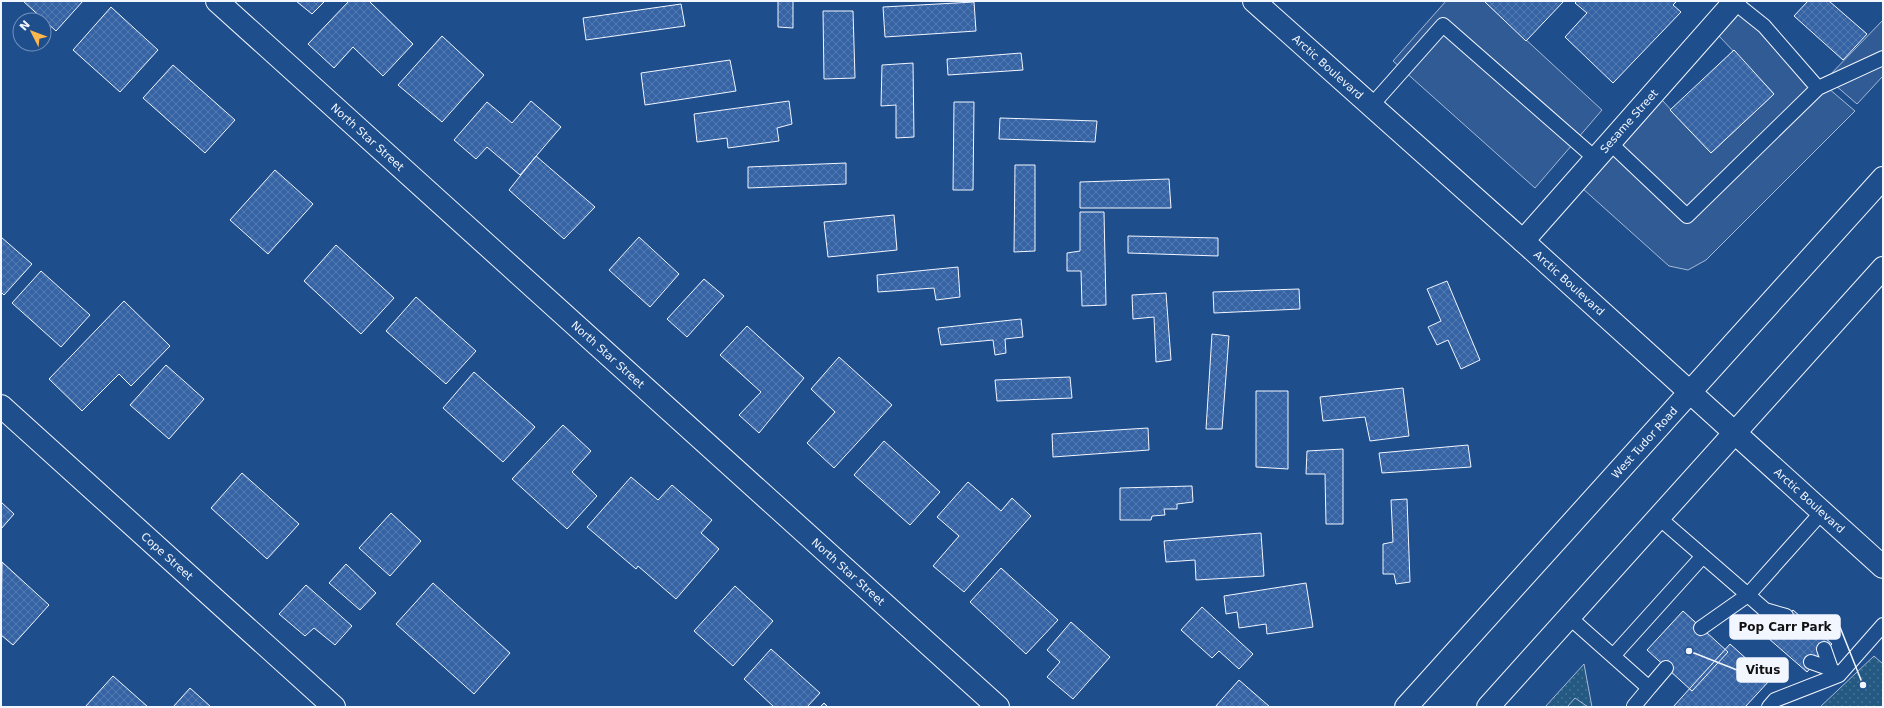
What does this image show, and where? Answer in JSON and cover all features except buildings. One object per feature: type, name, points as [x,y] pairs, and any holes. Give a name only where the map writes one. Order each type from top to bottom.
[{"type":"main road","name":"North Star Street","points":[[217,1],[998,707]]},
{"type":"main road","name":"Arctic Boulevard","points":[[1254,1],[1523,241],[1883,567]]},
{"type":"main road","name":"Sesame Street","points":[[1523,241],[1735,2]]},
{"type":"main road","name":"West Tudor Road","points":[[1406,707],[1883,178]]},
{"type":"main road","points":[[1488,707],[1658,516],[1883,268]]},
{"type":"main road","name":"Cope Street","points":[[1,406],[334,707]]},
{"type":"lane","points":[[1735,2],[1764,26],[1818,88]]},
{"type":"lane","points":[[1370,106],[1444,25],[1687,216],[1818,88],[1883,58]]},
{"type":"lane","points":[[1701,628],[1748,595],[1822,512]]},
{"type":"lane","points":[[1658,516],[1765,610],[1786,616]]},
{"type":"lane","points":[[1613,656],[1703,556]]},
{"type":"lane","points":[[1765,610],[1773,629]]},
{"type":"lane","points":[[1569,617],[1649,688]]},
{"type":"lane","points":[[1769,707],[1775,700],[1835,672],[1883,625]]},
{"type":"lane","points":[[1824,649],[1835,672]]},
{"type":"lane","points":[[1811,662],[1835,672]]},
{"type":"lane","points":[[1635,707],[1634,706],[1666,668]]},
{"type":"green space","points":[[1874,656],[1883,664],[1883,707],[1820,707]]},
{"type":"green space","points":[[1584,664],[1592,707],[1545,707]]},
{"type":"green space","points":[[1575,698],[1588,707],[1567,707]]},
{"type":"shaded area","points":[[1446,1],[1484,1],[1602,110],[1535,188],[1393,61]]},
{"type":"shaded area","points":[[1739,12],[1855,111],[1706,260],[1688,270],[1669,266],[1582,188],[1662,100],[1711,153],[1774,94],[1719,36]]},
{"type":"shaded area","points":[[1883,20],[1883,76],[1857,104],[1827,78]]},
{"type":"place","name":"Vitus","points":[[1689,651]]},
{"type":"place","name":"Pop Carr Park","points":[[1863,685]]}]
